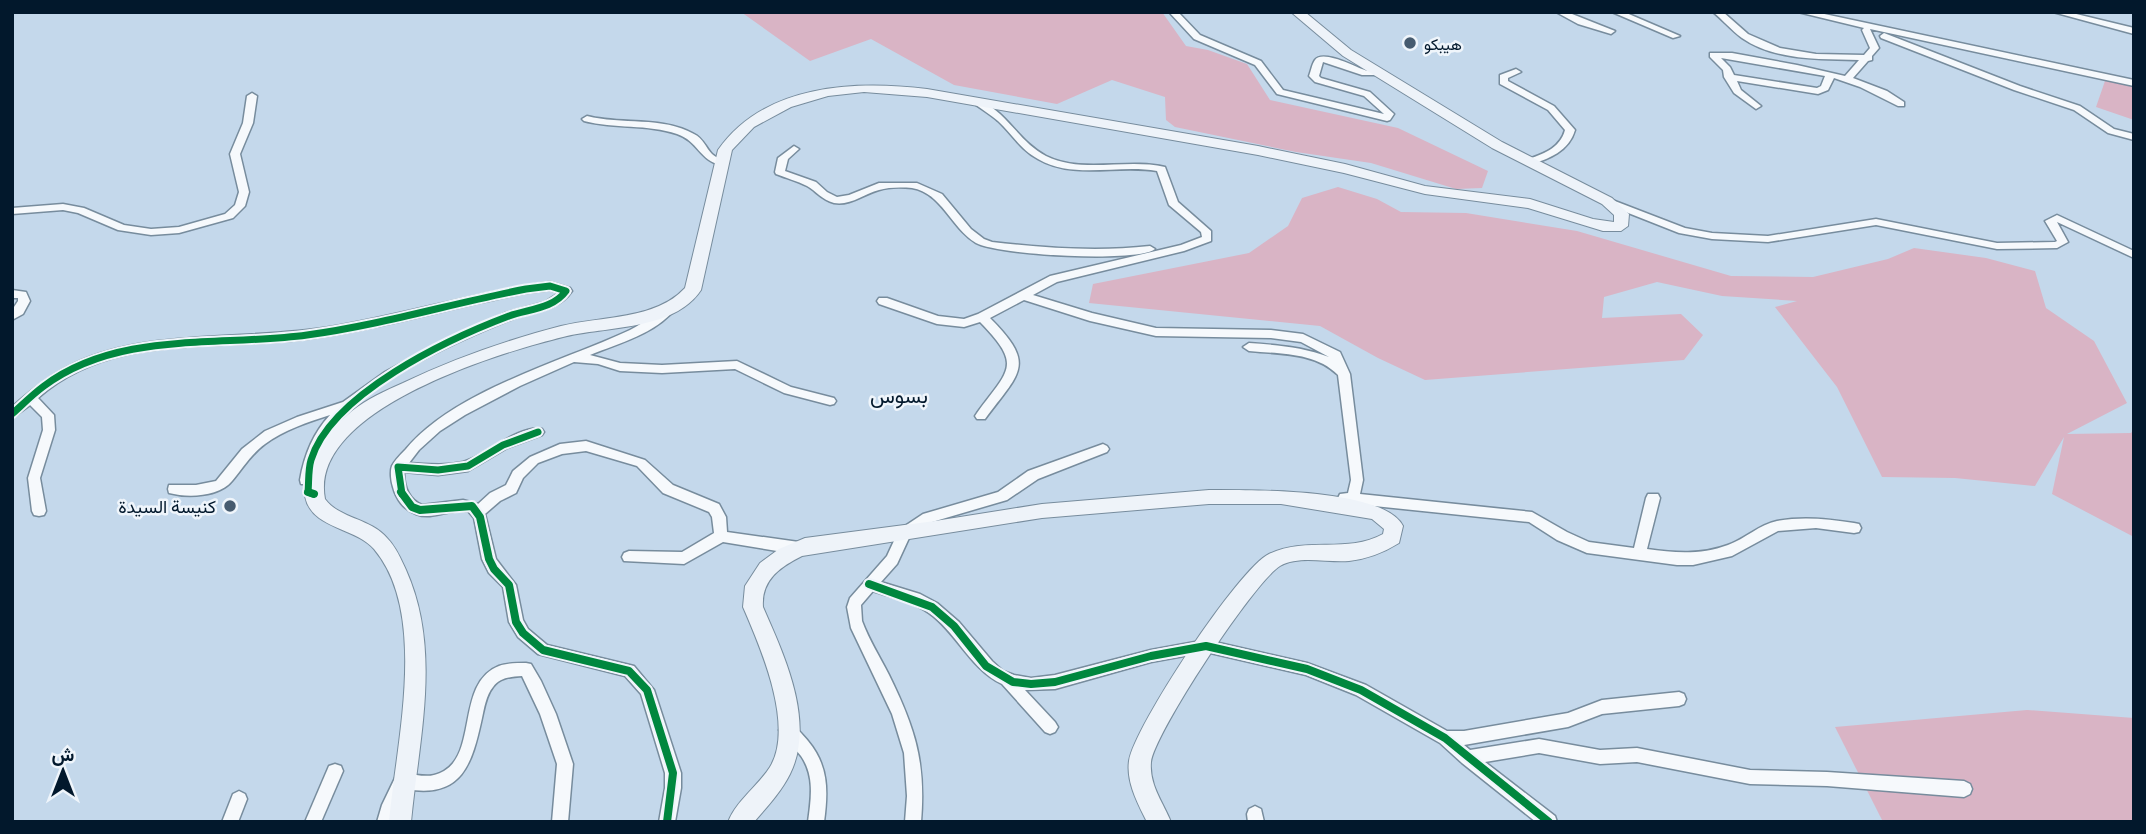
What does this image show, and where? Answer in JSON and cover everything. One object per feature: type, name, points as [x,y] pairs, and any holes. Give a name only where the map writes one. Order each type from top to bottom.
[{"type":"main road","points":[[400,822],[402,781],[417,665],[409,601],[392,559],[379,541],[367,532],[329,515],[321,507],[314,494],[319,469],[337,436],[350,421],[385,399],[513,345],[670,309],[689,296],[693,290],[720,162],[730,139],[755,119],[789,105],[844,90],[864,88],[930,94],[1224,144],[1337,166],[1425,190],[1528,204],[1599,226],[1621,226],[1622,214],[1606,201],[1529,162],[1368,66],[1320,33],[1297,12]]},
{"type":"main road","points":[[739,822],[768,789],[783,765],[787,730],[782,683],[753,607],[752,594],[758,580],[769,566],[805,546],[904,534],[1042,511],[1209,497],[1281,497],[1378,513],[1394,526],[1392,538],[1367,553],[1312,554],[1274,560],[1261,570],[1206,646],[1146,740],[1140,759],[1148,802],[1160,822]]},
{"type":"street","points":[[1173,12],[1197,37],[1258,63],[1280,92],[1387,118],[1387,110],[1367,94],[1318,80],[1314,76],[1320,59],[1334,60],[1369,74],[1375,73],[1368,66]]},
{"type":"street","points":[[1560,12],[1581,22],[1612,31]]},
{"type":"street","points":[[1616,12],[1676,36]]},
{"type":"street","points":[[1717,12],[1730,19],[1735,28],[1747,38],[1768,46],[1808,56],[1869,58]]},
{"type":"street","points":[[1802,12],[2134,83]]},
{"type":"street","points":[[2057,12],[2134,31]]},
{"type":"street","points":[[1847,22],[2017,88],[2077,108],[2111,131],[2134,137]]},
{"type":"street","points":[[1846,80],[1869,58],[1875,44],[1866,30]]},
{"type":"street","points":[[1756,106],[1737,91],[1727,69],[1714,57],[1715,54],[1846,80],[1882,92],[1901,104]]},
{"type":"street","points":[[1516,72],[1503,77],[1503,82],[1551,108],[1570,130],[1569,138],[1551,154],[1529,162]]},
{"type":"street","points":[[1729,77],[1818,90],[1825,89],[1830,76]]},
{"type":"street","points":[[12,211],[63,207],[80,210],[122,228],[151,232],[179,230],[229,216],[240,205],[244,192],[235,154],[247,123],[252,96]]},
{"type":"street","points":[[979,103],[1000,118],[1042,158],[1060,165],[1076,168],[1130,166],[1161,169],[1173,203],[1208,234]]},
{"type":"street","points":[[587,118],[620,126],[673,128],[700,141],[708,157],[720,162]]},
{"type":"street","points":[[794,149],[783,158],[780,172],[812,184],[831,198],[851,198],[878,186],[913,185],[932,192],[967,231],[979,241],[991,245],[1074,253],[1129,253],[1179,245],[1208,234]]},
{"type":"street","points":[[1606,201],[1683,230],[1744,239],[1768,239],[1876,222],[1988,244],[2057,245],[2063,242],[2050,221],[2057,218],[2134,255]]},
{"type":"street","points":[[883,301],[950,323],[964,323],[982,317],[1054,279],[1184,248],[1207,239],[1208,234]]},
{"type":"street","points":[[12,414],[30,398],[91,360],[142,346],[309,334],[526,289],[550,286],[566,290],[559,299],[511,316],[408,365],[345,406],[329,424],[311,460],[306,479],[308,492],[314,494]]},
{"type":"street","points":[[12,294],[22,295],[24,301],[19,311],[12,316]]},
{"type":"street","points":[[1022,295],[1090,317],[1157,332],[1271,334],[1303,338],[1336,355],[1341,370],[1357,480],[1353,498]]},
{"type":"street","points":[[667,822],[673,773],[647,690],[629,671],[543,650],[523,633],[516,622],[509,585],[494,569],[489,559],[478,512],[466,504],[427,512],[415,509],[398,487],[398,467],[408,453],[457,414],[571,359],[657,322],[670,309]]},
{"type":"street","points":[[981,416],[1012,374],[1015,364],[1010,345],[982,317]]},
{"type":"street","points":[[1249,347],[1302,354],[1331,363],[1341,370]]},
{"type":"street","points":[[571,359],[598,360],[620,368],[737,365],[788,390],[830,401]]},
{"type":"street","points":[[30,398],[48,415],[49,430],[34,478],[39,511]]},
{"type":"street","points":[[174,489],[207,491],[217,488],[230,476],[244,455],[262,440],[301,419],[345,406]]},
{"type":"street","points":[[398,467],[438,470],[468,466],[503,445],[538,432]]},
{"type":"street","points":[[478,512],[495,497],[511,489],[518,475],[534,460],[559,449],[596,447],[641,463],[668,489],[714,508],[719,517],[721,536]]},
{"type":"street","points":[[913,822],[917,780],[910,737],[866,646],[853,611],[855,602],[892,560],[904,534],[928,517],[1002,496],[1033,475],[1103,449]]},
{"type":"street","points":[[1281,497],[1353,498],[1532,517],[1572,541],[1639,555],[1677,559],[1713,556],[1749,543],[1776,526],[1794,523],[1834,524],[1854,528]]},
{"type":"street","points":[[1639,555],[1653,498]]},
{"type":"street","points":[[629,557],[684,558],[721,536],[795,548],[805,546]]},
{"type":"street","points":[[869,584],[939,612],[981,660],[1009,683],[1050,727]]},
{"type":"street","points":[[1009,683],[1041,685],[1151,656],[1206,646],[1307,669],[1361,690],[1445,738],[1549,822]]},
{"type":"street","points":[[385,822],[402,781],[429,784],[456,772],[465,760],[482,691],[488,680],[497,672],[526,669],[548,714],[565,764],[560,822]]},
{"type":"street","points":[[1445,738],[1464,738],[1568,720],[1602,707],[1679,699]]},
{"type":"street","points":[[787,730],[808,750],[818,770],[819,799],[816,822]]},
{"type":"street","points":[[1467,758],[1539,746],[1600,757],[1637,755],[1749,778],[1826,779],[1964,789]]},
{"type":"street","points":[[313,822],[335,771]]},
{"type":"street","points":[[230,822],[239,799]]},
{"type":"shaded area","points":[[741,12],[1162,12],[1186,46],[1208,50],[1247,64],[1270,100],[1398,128],[1488,171],[1482,188],[1456,189],[1371,163],[1296,152],[1175,127],[1166,120],[1165,97],[1112,80],[1057,104],[954,85],[871,39],[810,61]]},
{"type":"shaded area","points":[[2105,81],[2134,86],[2134,120],[2096,107]]},
{"type":"shaded area","points":[[1338,187],[1377,199],[1401,212],[1466,213],[1577,231],[1731,276],[1813,277],[1888,259],[1914,248],[1986,258],[2035,271],[2046,308],[2094,341],[2127,403],[2067,434],[2131,433],[2134,429],[2134,537],[2052,494],[2064,437],[2035,486],[1955,478],[1882,477],[1837,387],[1775,307],[1797,301],[1722,296],[1657,282],[1604,297],[1602,318],[1681,314],[1703,335],[1684,360],[1425,380],[1320,326],[1089,303],[1093,284],[1249,253],[1288,226],[1302,198]]},
{"type":"shaded area","points":[[2027,710],[2134,718],[2134,822],[1883,822],[1835,727]]},
{"type":"cycle path","points":[[12,414],[44,385],[78,366],[114,353],[151,346],[307,335],[526,289],[550,286],[566,291],[556,301],[509,316],[414,361],[349,406],[325,432],[310,461],[308,492],[314,494]]},
{"type":"cycle path","points":[[538,432],[503,445],[468,466],[438,470],[398,467],[399,488],[412,507],[420,510],[472,506],[480,517],[489,559],[494,569],[509,585],[516,622],[523,633],[543,650],[629,671],[647,690],[673,773],[667,822]]},
{"type":"cycle path","points":[[869,584],[932,607],[954,626],[986,666],[1013,682],[1055,682],[1151,656],[1206,646],[1307,669],[1361,690],[1445,738],[1549,822]]},
{"type":"place","name":"هيبكو","points":[[1410,43]]},
{"type":"place","name":"كنيسة السيدة","points":[[230,506]]},
{"type":"district","name":"بسوس","points":[[899,394]]}]
